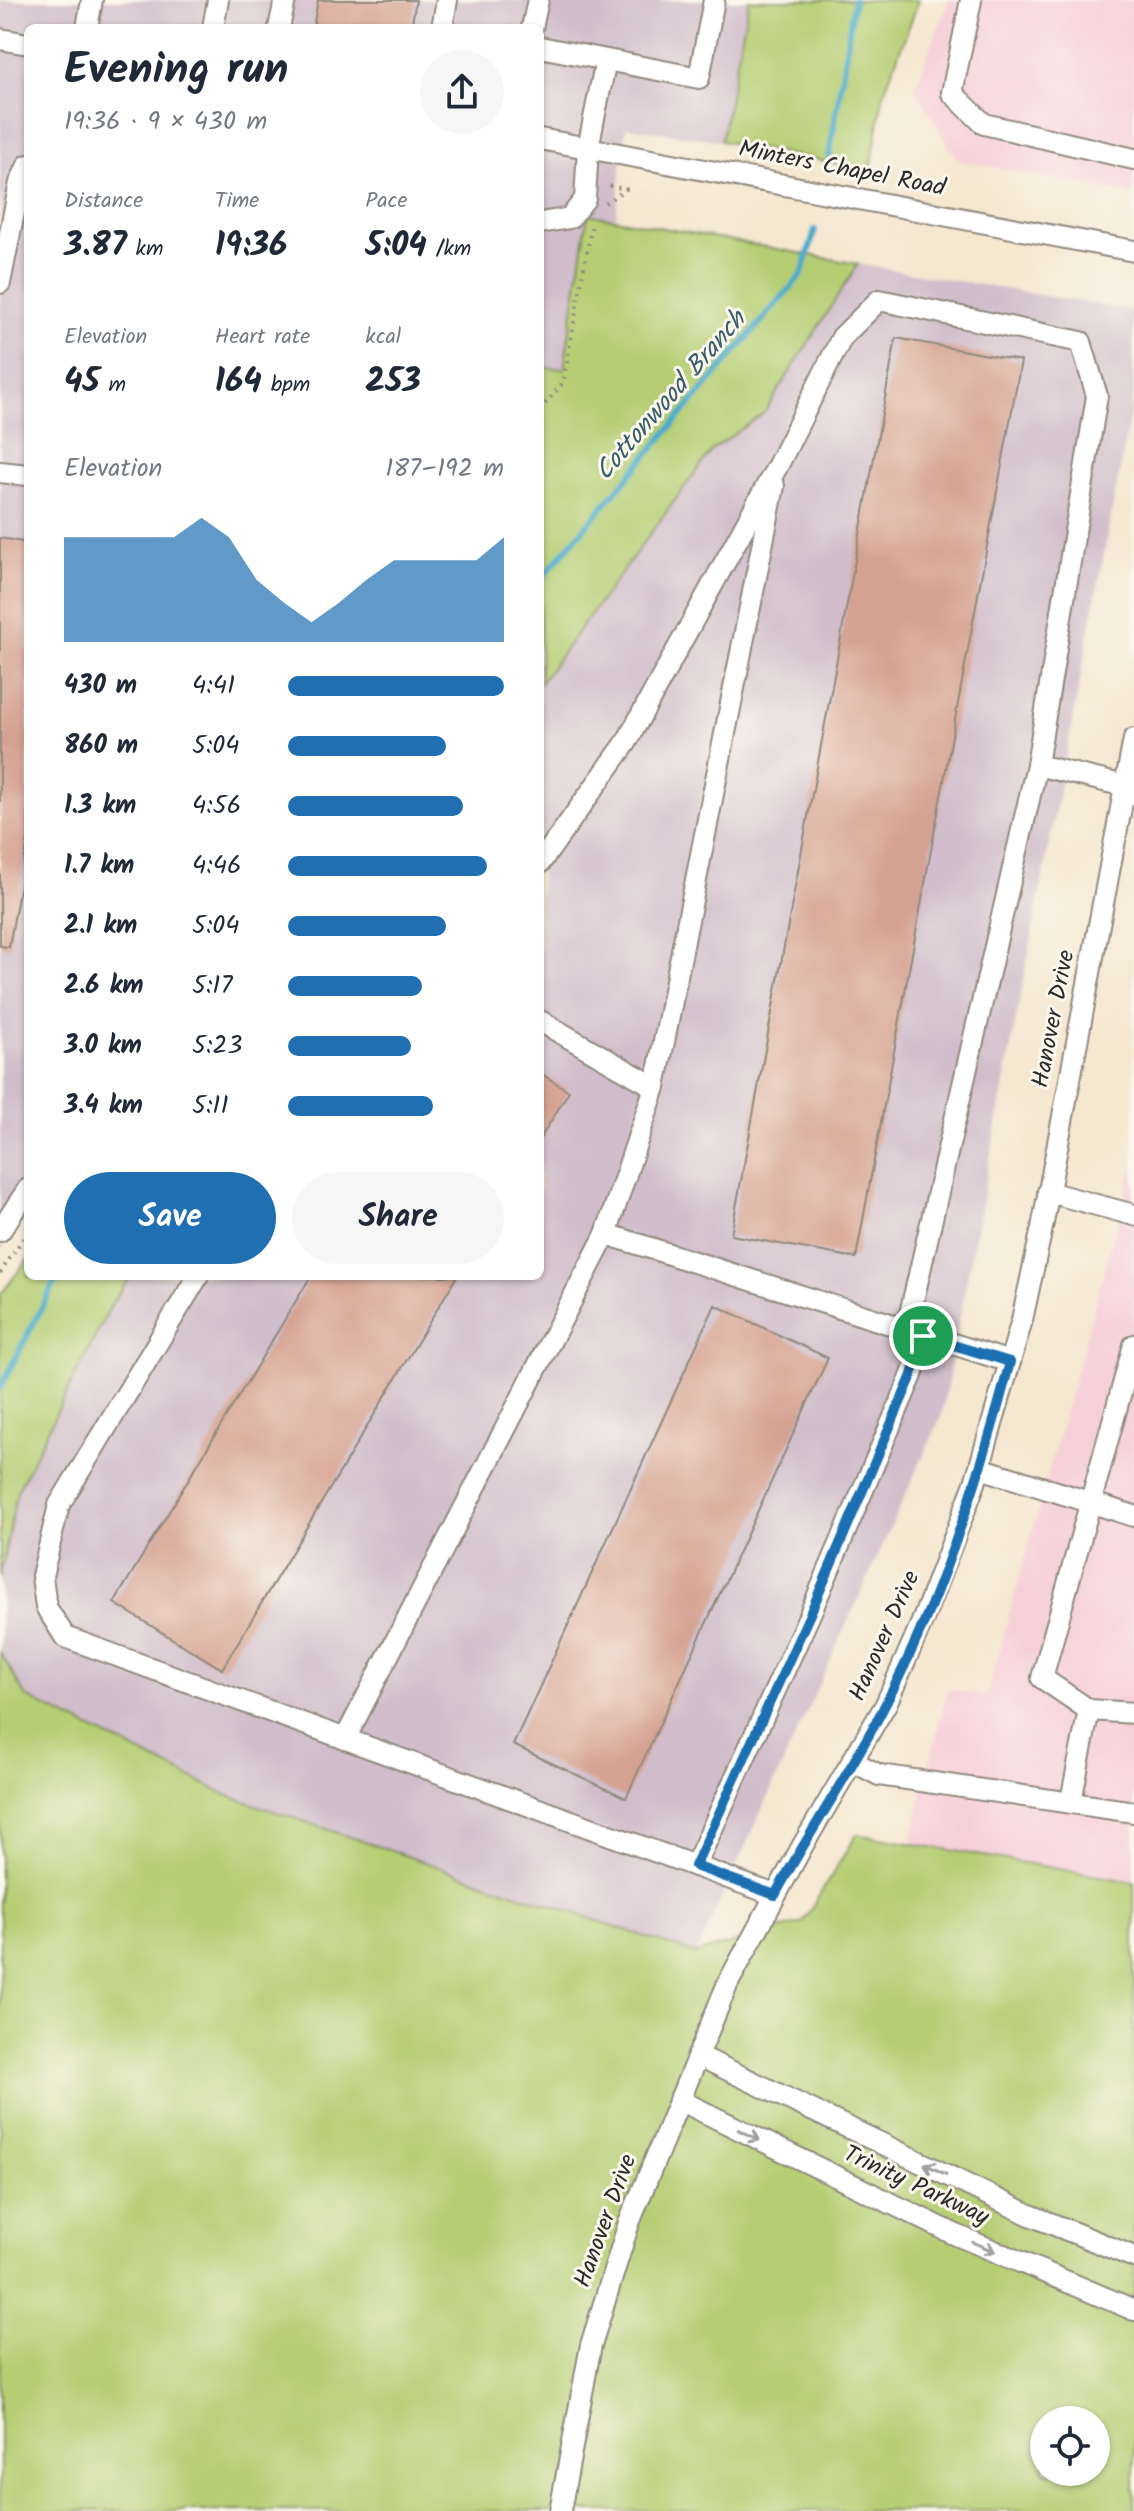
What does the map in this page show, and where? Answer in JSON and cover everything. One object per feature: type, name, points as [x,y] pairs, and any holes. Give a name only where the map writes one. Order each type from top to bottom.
[{"type":"street","points":[[88,24],[92,0]]},
{"type":"street","points":[[214,24],[218,0]]},
{"type":"street","points":[[280,24],[285,0]]},
{"type":"street","points":[[443,24],[447,0]]},
{"type":"street","points":[[533,24],[538,0]]},
{"type":"street","points":[[544,48],[699,78],[714,0]]},
{"type":"street","points":[[971,0],[952,93],[984,124],[1134,159]]},
{"type":"street","points":[[0,39],[24,43]]},
{"type":"street","points":[[544,222],[570,218],[585,199],[588,148],[606,60]]},
{"type":"street","name":"Minters Chapel Road","points":[[544,140],[1134,251]]},
{"type":"street","points":[[0,283],[24,174]]},
{"type":"street","points":[[544,857],[626,743],[778,465],[842,337],[879,300],[1081,342],[1097,396],[1037,765],[915,1333],[912,1375],[810,1614],[695,1866]]},
{"type":"street","points":[[345,1739],[606,1234],[655,1087],[778,465]]},
{"type":"street","points":[[0,472],[24,475]]},
{"type":"street","name":"Hanover Drive","points":[[560,2511],[591,2345],[629,2223],[728,1983],[775,1895],[886,1704],[922,1622],[980,1468],[1010,1362],[1048,1192],[1130,790],[1134,739]]},
{"type":"street","points":[[1037,765],[1130,790]]},
{"type":"street","points":[[544,1023],[655,1087]]},
{"type":"street","points":[[1048,1192],[1134,1215]]},
{"type":"street","points":[[0,1231],[24,1195]]},
{"type":"street","points":[[606,1234],[1010,1362]]},
{"type":"street","points":[[196,1280],[59,1505],[42,1576],[46,1607],[65,1637],[775,1895]]},
{"type":"street","points":[[1134,1345],[1042,1678],[1089,1710],[1134,1713]]},
{"type":"street","points":[[980,1468],[1134,1516]]},
{"type":"street","points":[[1071,1801],[1089,1710]]},
{"type":"street","points":[[854,1762],[879,1775],[1134,1812]]},
{"type":"street","name":"Trinity Parkway","points":[[699,2056],[1030,2215],[1134,2257]]},
{"type":"street","name":"Trinity Parkway","points":[[679,2100],[954,2234],[1134,2310]]},
{"type":"path","points":[[586,182],[626,189],[598,212]]},
{"type":"path","points":[[544,405],[563,383],[593,219]]},
{"type":"path","points":[[0,1273],[24,1237]]},
{"type":"shaded area","points":[[0,0],[749,0],[721,141],[626,127],[616,218],[588,214],[564,369],[544,367],[544,24],[24,24],[24,1215],[0,1252]]},
{"type":"shaded area","points":[[949,0],[1134,0],[1134,195],[958,160],[915,89]]},
{"type":"shaded area","points":[[858,264],[1133,311],[1134,394],[941,1417],[696,1954],[229,1796],[25,1696],[0,1652],[0,1577],[17,1491],[112,1303],[128,1280],[544,1280],[544,678],[712,450],[764,412]]},
{"type":"shaded area","points":[[1134,1162],[1134,1882],[911,1844],[947,1689],[987,1696]]},
{"type":"green space","points":[[749,0],[919,0],[883,95],[871,170],[721,141]]},
{"type":"green space","points":[[588,214],[858,264],[764,413],[712,450],[544,678],[544,367],[564,369]]},
{"type":"green space","points":[[24,1264],[24,1280],[128,1280],[112,1303],[17,1491],[0,1577],[0,1295]]},
{"type":"green space","points":[[0,1652],[26,1697],[229,1796],[696,1954],[803,1922],[857,1834],[1134,1882],[1134,2511],[0,2511]]},
{"type":"building","points":[[318,0],[416,0],[412,24],[314,24]]},
{"type":"building","points":[[896,338],[1021,361],[856,1258],[731,1235]]},
{"type":"building","points":[[0,538],[24,542],[24,863],[9,947],[0,946]]},
{"type":"building","points":[[544,1075],[569,1091],[544,1132]]},
{"type":"building","points":[[309,1280],[455,1280],[222,1669],[114,1603]]},
{"type":"building","points":[[715,1305],[828,1358],[626,1798],[513,1745]]},
{"type":"waterway","name":"Cottonwood Branch","points":[[829,158],[854,0]]},
{"type":"waterway","name":"Cottonwood Branch","points":[[544,575],[802,274],[815,230]]},
{"type":"waterway","name":"Cottonwood Branch","points":[[0,1388],[56,1280]]},
{"type":"route","points":[[923,1336],[1010,1362],[1001,1399],[975,1483],[922,1622],[886,1704],[775,1895],[695,1866],[810,1614],[912,1375],[923,1336]]}]
